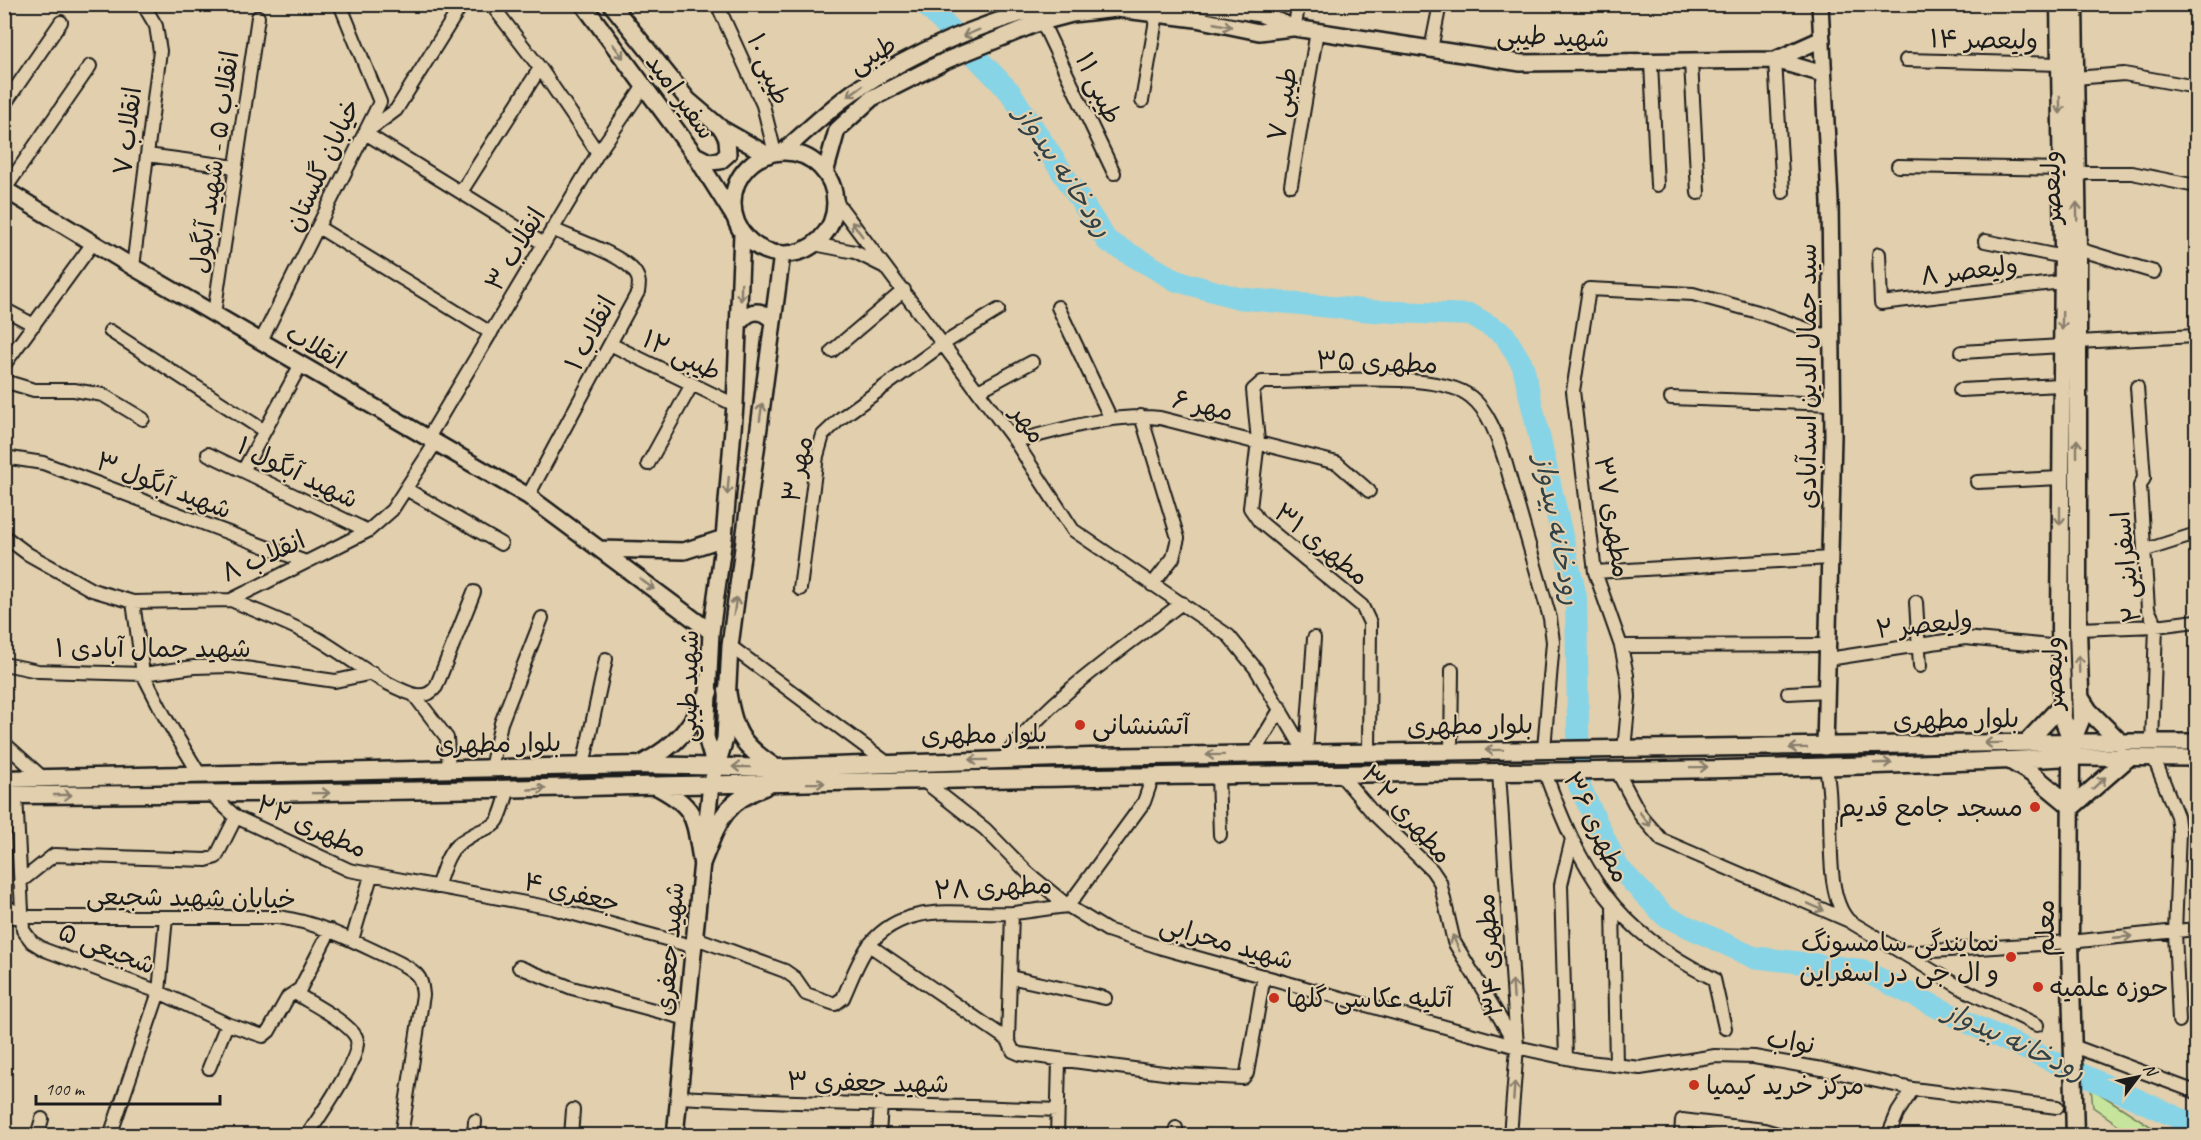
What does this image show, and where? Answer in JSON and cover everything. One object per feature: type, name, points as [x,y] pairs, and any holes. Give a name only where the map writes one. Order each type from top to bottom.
[{"type":"main road","name":"ولیعصر","points":[[2059,4],[2060,64],[2069,171]]},
{"type":"main road","name":"ولیعصر","points":[[2072,749],[2081,720],[2068,251],[2069,171],[2075,78],[2074,4]]},
{"type":"main road","name":"ولیعصر","points":[[2068,251],[2062,282],[2069,344],[2061,385],[2060,628],[2063,719],[2072,749]]},
{"type":"main road","points":[[2060,628],[2078,629]]},
{"type":"main road","points":[[702,862],[721,815],[735,801],[775,776],[740,736],[731,718],[727,690]]},
{"type":"main road","points":[[702,862],[689,808],[680,798],[644,784],[638,765],[668,749],[682,737],[709,692]]},
{"type":"main road","points":[[2009,760],[2031,773],[2072,807],[2124,751],[2089,711],[2080,697]]},
{"type":"main road","points":[[2027,742],[2063,704]]},
{"type":"main road","name":"بلوار مطهری","points":[[10,795],[508,791],[644,784],[711,785],[886,762],[1003,759],[2027,742],[2072,749]]},
{"type":"main road","name":"بلوار مطهری","points":[[4,779],[638,765],[715,767],[775,776],[925,782],[2009,760],[2072,749]]},
{"type":"main road","name":"معلم","points":[[2072,749],[2070,942],[2075,1136]]},
{"type":"main road","points":[[1575,770],[1576,750]]},
{"type":"main road","points":[[1090,758],[1090,777]]},
{"type":"street","name":"انقلاب ۷","points":[[133,267],[160,51],[156,26],[143,4]]},
{"type":"street","name":"خیابان گلستان","points":[[261,341],[380,102],[340,4]]},
{"type":"street","points":[[462,4],[396,110],[365,133],[544,244]]},
{"type":"street","points":[[491,4],[540,68],[598,153]]},
{"type":"street","name":"سفیر امید","points":[[584,4],[695,155],[735,219]]},
{"type":"street","name":"سفیر امید","points":[[611,4],[688,100],[722,129],[775,153]]},
{"type":"street","name":"طیبی ۱۰","points":[[717,4],[763,105],[775,153]]},
{"type":"street","name":"شهید طیبی","points":[[1002,38],[1039,12],[1056,4]]},
{"type":"street","points":[[1295,28],[1298,4]]},
{"type":"street","points":[[1431,49],[1440,4]]},
{"type":"street","name":"سید جمال الدین اسدآبادی","points":[[1820,4],[1830,202],[1833,404],[1825,747]]},
{"type":"street","name":"شهید طیبی","points":[[1205,5],[1260,15],[1295,28],[1521,63],[1775,60],[1823,74]]},
{"type":"street","name":"شهید طیبی","points":[[999,21],[1039,12],[1072,14],[1117,9],[1259,32],[1295,28]]},
{"type":"street","name":"طیبی ۱۱","points":[[1039,12],[1114,173]]},
{"type":"street","points":[[1142,101],[1157,14]]},
{"type":"street","name":"انقلاب ۵ - شهید آبگول","points":[[214,314],[258,17]]},
{"type":"street","name":"طیبی","points":[[775,153],[853,93],[891,68],[999,21]]},
{"type":"street","points":[[4,105],[61,22]]},
{"type":"street","name":"طیبی ۷","points":[[1291,185],[1317,31]]},
{"type":"street","name":"طیبی","points":[[825,173],[837,130],[850,115],[872,98],[947,60],[1002,38]]},
{"type":"street","name":"شهید طیبی","points":[[1775,60],[1822,39]]},
{"type":"street","points":[[1775,60],[1783,192]]},
{"type":"street","name":"ولیعصر ۱۴","points":[[1906,60],[2060,64]]},
{"type":"street","points":[[1691,62],[1698,193]]},
{"type":"street","points":[[1651,63],[1657,185]]},
{"type":"street","points":[[5,189],[90,66]]},
{"type":"street","points":[[460,192],[540,68]]},
{"type":"street","points":[[2075,78],[2124,74],[2196,87]]},
{"type":"street","name":"انقلاب ۳","points":[[432,440],[491,333],[598,153],[644,86]]},
{"type":"street","points":[[695,155],[709,162],[720,161],[728,154],[727,139],[722,129]]},
{"type":"street","points":[[775,153],[799,154],[813,162],[825,173],[832,187],[835,203],[832,219],[825,233],[814,244],[799,252],[782,254],[767,251],[753,244],[742,233],[735,219],[732,203],[739,180],[753,162],[775,153]]},
{"type":"street","points":[[147,155],[236,167]]},
{"type":"street","points":[[1898,165],[2132,173],[2196,186]]},
{"type":"street","name":"مهر","points":[[832,187],[838,204],[1015,441],[1073,530],[1229,636],[1256,669],[1306,754]]},
{"type":"street","name":"انقلاب","points":[[5,189],[133,267],[528,496],[711,632]]},
{"type":"street","points":[[318,227],[491,333]]},
{"type":"street","name":"انقلاب ۱","points":[[528,496],[638,292],[638,275],[621,260],[552,230]]},
{"type":"street","name":"شهید طیبی","points":[[715,767],[706,737],[711,632],[724,538],[735,405],[741,321],[742,233]]},
{"type":"street","points":[[1985,241],[2068,251],[2154,272]]},
{"type":"street","points":[[4,365],[93,243]]},
{"type":"street","name":"مهر","points":[[814,244],[855,252],[887,268]]},
{"type":"street","name":"شهید طیبی","points":[[715,767],[725,739],[730,646],[782,254]]},
{"type":"street","name":"ولیعصر ۸","points":[[1879,254],[1881,303],[2062,282]]},
{"type":"street","name":"مطهری ۳۷","points":[[1624,750],[1629,697],[1621,646],[1595,572],[1573,391],[1589,289],[1693,294],[1758,312],[1832,338]]},
{"type":"street","points":[[832,351],[904,290]]},
{"type":"street","points":[[1058,307],[1111,419]]},
{"type":"street","points":[[4,309],[34,325]]},
{"type":"street","name":"مهر ۳","points":[[800,589],[817,456],[823,435],[842,418],[943,344],[998,310]]},
{"type":"street","points":[[741,321],[747,314],[757,311],[766,314],[773,321]]},
{"type":"street","points":[[110,331],[263,430]]},
{"type":"street","points":[[1962,352],[2196,336]]},
{"type":"street","name":"طیبی ۱۲","points":[[610,344],[691,386],[735,405]]},
{"type":"street","points":[[978,391],[1032,362]]},
{"type":"street","points":[[243,471],[263,430],[301,364]]},
{"type":"street","points":[[4,381],[34,390],[74,390],[103,395],[143,419]]},
{"type":"street","name":"مطهری ۳۵","points":[[1258,441],[1252,397],[1256,385],[1262,382],[1408,381],[1437,383],[1459,389],[1472,397],[1497,436],[1546,595],[1553,642],[1548,749]]},
{"type":"street","points":[[1960,390],[2061,385]]},
{"type":"street","points":[[648,464],[691,386]]},
{"type":"street","name":"اسفراینی ۲","points":[[2137,387],[2144,478],[2140,486],[2146,550],[2148,609],[2156,626],[2153,751]]},
{"type":"street","points":[[1671,398],[1833,404]]},
{"type":"street","points":[[1141,416],[1178,538],[1173,558],[1152,585]]},
{"type":"street","name":"مهر ۶","points":[[1015,441],[1111,419],[1141,416],[1258,441],[1337,463],[1369,491]]},
{"type":"street","name":"انقلاب ۸","points":[[4,536],[28,554],[92,590],[133,602],[231,600],[368,531],[392,510],[432,440]]},
{"type":"street","name":"مطهری ۳۱","points":[[1258,441],[1250,498],[1253,515],[1362,606],[1370,623],[1369,752]]},
{"type":"street","name":"شهید آبگول ۱","points":[[208,454],[368,531]]},
{"type":"street","name":"شهید آبگول ۳","points":[[4,457],[43,463],[306,562]]},
{"type":"street","points":[[1977,482],[2060,478]]},
{"type":"street","points":[[406,489],[501,544]]},
{"type":"street","points":[[2146,550],[2196,534]]},
{"type":"street","points":[[600,549],[684,551],[724,538]]},
{"type":"street","points":[[1595,572],[1830,558]]},
{"type":"street","points":[[414,695],[432,693],[436,687],[474,592]]},
{"type":"street","points":[[231,600],[317,638],[373,673],[414,695],[447,738],[448,769]]},
{"type":"street","points":[[133,602],[143,674],[165,717],[200,775]]},
{"type":"street","points":[[1916,602],[1920,666]]},
{"type":"street","points":[[1003,759],[1020,738],[1070,690],[1182,603]]},
{"type":"street","points":[[491,768],[501,723],[542,618]]},
{"type":"street","points":[[2078,629],[2156,626],[2196,621]]},
{"type":"street","points":[[1306,754],[1314,638]]},
{"type":"street","name":"ولیعصر ۲","points":[[1621,646],[1828,652],[1917,645],[1965,638],[2061,647]]},
{"type":"street","points":[[730,646],[886,762]]},
{"type":"street","points":[[583,766],[606,659]]},
{"type":"street","name":"شهید جمال آبادی ۱","points":[[4,664],[38,672],[143,674],[194,667],[231,666],[335,681],[373,673]]},
{"type":"street","points":[[1451,751],[1452,670]]},
{"type":"street","points":[[1788,693],[1827,691]]},
{"type":"street","points":[[1253,754],[1281,708]]},
{"type":"street","points":[[2153,751],[2196,742]]},
{"type":"street","points":[[4,743],[43,778]]},
{"type":"street","points":[[2072,749],[2153,751],[2196,758]]},
{"type":"street","points":[[2153,751],[2177,816],[2175,932],[2180,1021]]},
{"type":"street","points":[[1825,765],[1831,784],[1834,889],[1841,913],[1849,921]]},
{"type":"street","name":"شهید جعفری","points":[[675,1136],[702,862],[715,767]]},
{"type":"street","points":[[1616,769],[1641,816],[1662,840],[1849,921],[1964,989],[2037,1025]]},
{"type":"street","name":"مطهری ۳۶","points":[[1548,770],[1572,839],[1583,862],[1613,907],[1624,920],[1653,943],[1714,979],[1725,1028]]},
{"type":"street","name":"مطهری ۳۴","points":[[1499,772],[1517,1047],[1510,1136]]},
{"type":"street","name":"مطهری ۳۲","points":[[1339,773],[1374,814],[1432,870],[1440,882],[1454,942],[1517,1047]]},
{"type":"street","points":[[1218,775],[1220,835]]},
{"type":"street","name":"مطهری ۲۸","points":[[843,998],[869,945],[886,928],[908,916],[929,912],[1012,913],[1068,906],[1144,802],[1153,776]]},
{"type":"street","name":"شهید محرابی","points":[[925,782],[985,830],[1029,874],[1068,906],[1107,930],[1517,1047]]},
{"type":"street","points":[[437,887],[449,854],[460,842],[495,826],[500,821],[508,791]]},
{"type":"street","points":[[10,795],[22,917]]},
{"type":"street","name":"مطهری ۲۲","points":[[212,795],[236,817],[349,870],[437,887]]},
{"type":"street","points":[[20,882],[54,855],[206,860],[216,857],[236,817]]},
{"type":"street","points":[[1566,1058],[1561,885],[1572,839]]},
{"type":"street","points":[[352,940],[371,876]]},
{"type":"street","name":"جعفری ۴","points":[[437,887],[552,908],[695,942],[785,971],[795,978],[806,994],[830,1004],[840,1002],[843,998]]},
{"type":"street","points":[[4,904],[22,917]]},
{"type":"street","points":[[1613,907],[1616,1065]]},
{"type":"street","points":[[1012,913],[1008,1040],[1013,1051],[1020,1054],[1059,1061],[1179,1075],[1243,1078],[1247,1073],[1264,976]]},
{"type":"street","name":"خیابان شهید شجیعی","points":[[4,917],[278,917],[301,920],[330,930],[402,965],[416,974],[422,984],[422,1009],[401,1136]]},
{"type":"street","name":"شجیعی ۵","points":[[22,917],[25,935],[45,950],[159,992],[258,1036],[266,1034],[283,1004],[295,993]]},
{"type":"street","points":[[110,1136],[159,992],[166,917]]},
{"type":"street","points":[[1901,953],[2070,942],[2196,929]]},
{"type":"street","points":[[307,1136],[353,1060],[358,1042],[355,1035],[346,1027],[295,993],[300,989],[330,930]]},
{"type":"street","points":[[869,945],[1008,1040]]},
{"type":"street","points":[[519,967],[572,988],[687,1019]]},
{"type":"street","points":[[1010,977],[1105,998]]},
{"type":"street","points":[[209,1068],[227,1024]]},
{"type":"street","points":[[2073,1046],[2196,1092]]},
{"type":"street","name":"نواب","points":[[1517,1047],[1566,1058],[1640,1068],[1715,1056],[1754,1057],[1913,1089],[2057,1107]]},
{"type":"street","points":[[1056,1136],[1059,1061]]},
{"type":"street","points":[[1888,1136],[1898,1112],[1913,1089]]},
{"type":"street","name":"شهید جعفری ۳","points":[[679,1097],[806,1104],[1057,1110]]},
{"type":"street","points":[[879,1136],[881,1104]]},
{"type":"street","points":[[571,1136],[573,1110]]},
{"type":"street","points":[[37,1136],[42,1119]]},
{"type":"street","points":[[1681,1136],[1682,1119],[1764,1130],[1785,1136]]},
{"type":"street","points":[[474,1136],[475,1121]]},
{"type":"green space","points":[[2091,1088],[2164,1135],[2133,1135],[2093,1107]]},
{"type":"waterway","name":"رودخانه بیدواز","points":[[925,4],[1010,92],[1107,241],[1177,281],[1238,298],[1373,311],[1471,315],[1504,334],[1523,366],[1576,597],[1579,785],[1618,867],[1665,916],[1753,957],[1862,970],[1977,1027],[2196,1126]]},
{"type":"place","name":"آتشنشانی","points":[[1080,725]]},
{"type":"place","name":"مسجد جامع قدیم","points":[[2035,807]]},
{"type":"place","name":"نمایندگی سامسونگ و ال جی در اسفراین","points":[[2011,957]]},
{"type":"place","name":"حوزه علمیه","points":[[2038,987]]},
{"type":"place","name":"آتلیه عکاسی گلها","points":[[1274,998]]},
{"type":"place","name":"مرکز خرید کیمیا","points":[[1694,1085]]}]
